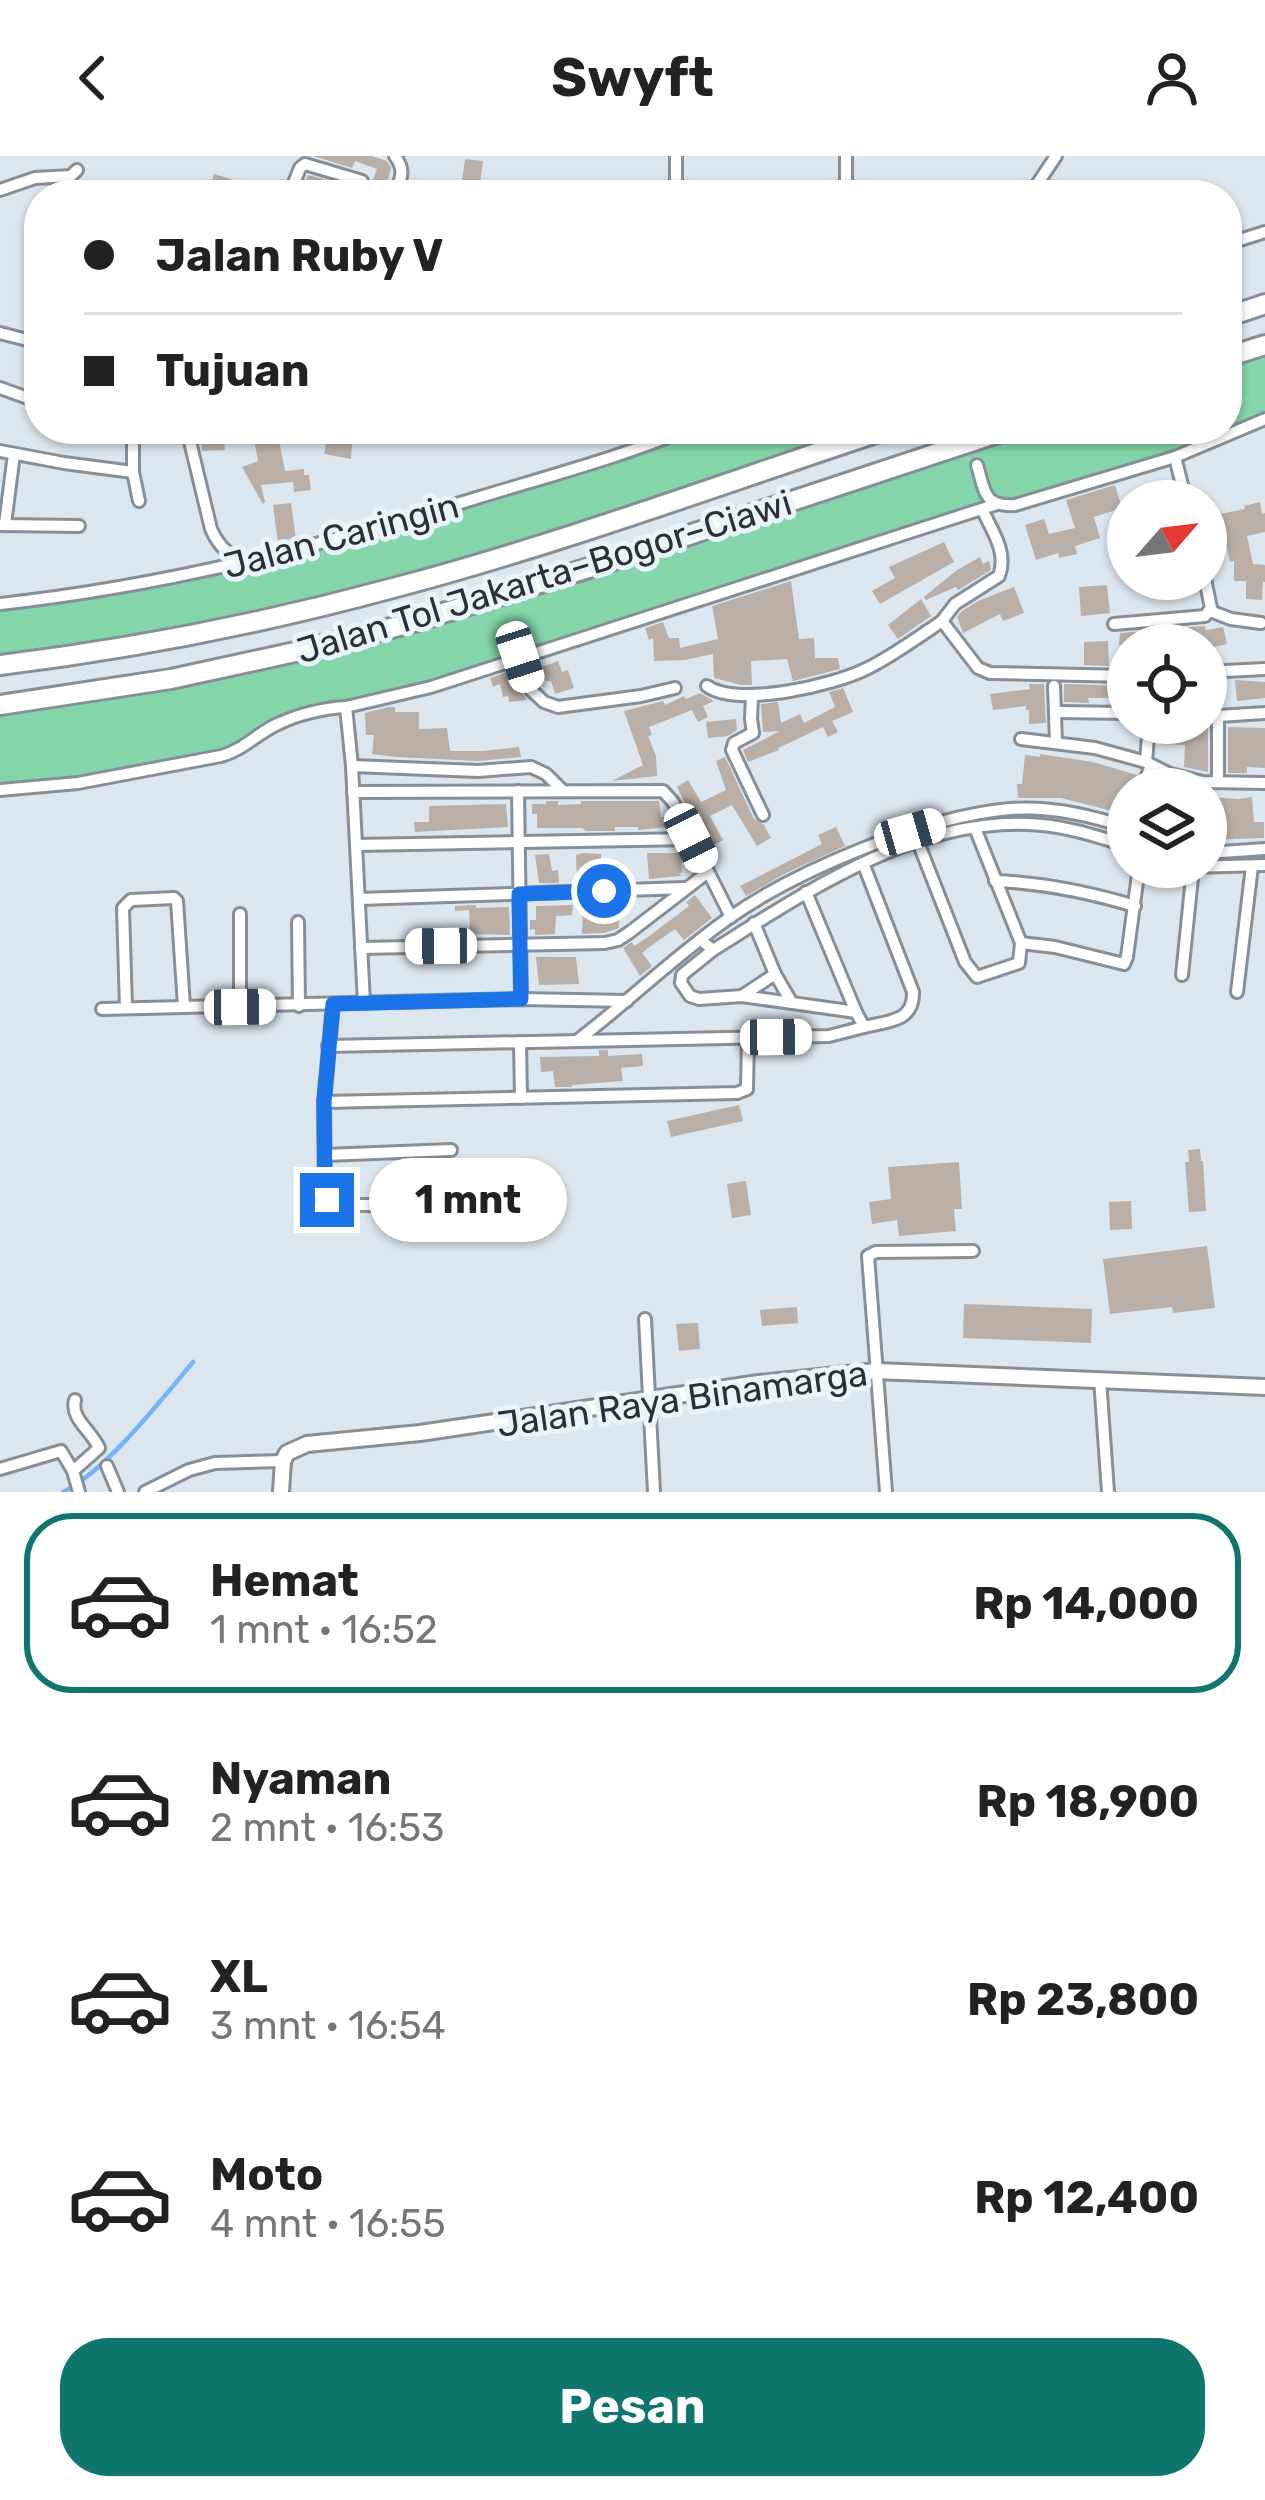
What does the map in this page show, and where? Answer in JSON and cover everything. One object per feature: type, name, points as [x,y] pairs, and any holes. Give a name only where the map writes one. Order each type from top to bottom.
[{"type":"highway","name":"Jalan Tol Jakarta–Bogor–Ciawi","points":[[0,665],[156,643],[399,587],[843,444]]},
{"type":"highway","name":"Jalan Tol Jakarta–Bogor–Ciawi","points":[[0,704],[171,679],[407,624],[965,444]]},
{"type":"street","points":[[295,180],[305,164],[359,180]]},
{"type":"street","points":[[29,180],[71,176],[77,170]]},
{"type":"street","points":[[133,444],[139,501]]},
{"type":"street","points":[[191,444],[216,540],[227,553],[246,562]]},
{"type":"street","name":"Jalan Caringin","points":[[0,604],[246,562],[404,520],[643,444]]},
{"type":"street","points":[[0,790],[78,782],[237,752],[278,723],[431,687],[997,504],[1015,505],[1206,444]]},
{"type":"street","points":[[0,451],[133,472]]},
{"type":"street","points":[[14,454],[3,525],[79,526]]},
{"type":"street","points":[[1175,457],[1181,480]]},
{"type":"street","points":[[977,465],[987,496],[997,504]]},
{"type":"street","points":[[707,686],[720,693],[752,696],[866,670],[942,621],[953,605],[999,576],[1001,551],[982,509]]},
{"type":"street","points":[[1208,600],[1210,611]]},
{"type":"street","points":[[1210,611],[1231,620],[1261,623]]},
{"type":"street","points":[[1114,624],[1202,617],[1210,611]]},
{"type":"street","points":[[942,621],[978,668],[990,674],[1107,676]]},
{"type":"street","points":[[520,657],[531,690],[558,707],[675,688]]},
{"type":"street","points":[[1227,670],[1265,669]]},
{"type":"street","points":[[1054,686],[1056,742]]},
{"type":"street","points":[[752,696],[753,733],[734,743],[732,750],[763,814]]},
{"type":"street","points":[[346,707],[364,1003]]},
{"type":"street","points":[[1057,712],[1107,713]]},
{"type":"street","points":[[1218,768],[1217,716],[1265,712]]},
{"type":"street","points":[[1021,739],[1095,748],[1157,768]]},
{"type":"street","points":[[1148,768],[1149,744]]},
{"type":"street","points":[[352,766],[478,771],[531,767],[562,790]]},
{"type":"street","points":[[1227,782],[1265,783]]},
{"type":"street","points":[[518,791],[521,999]]},
{"type":"street","points":[[353,792],[663,791],[731,917]]},
{"type":"street","points":[[578,1040],[731,917],[850,853],[959,819],[1014,808],[1107,821]]},
{"type":"street","points":[[856,1012],[742,996],[699,999],[684,991],[682,974],[806,892],[863,862],[918,842],[975,828],[1033,824],[1107,839]]},
{"type":"street","points":[[918,842],[977,977],[1019,963],[1021,943],[975,828]]},
{"type":"street","points":[[356,845],[691,838]]},
{"type":"street","points":[[1227,852],[1265,849]]},
{"type":"street","points":[[328,1046],[829,1036],[904,1015],[914,998],[863,862]]},
{"type":"street","points":[[1227,866],[1258,865],[1237,992]]},
{"type":"street","points":[[361,948],[605,944],[618,940],[707,872]]},
{"type":"street","points":[[995,881],[1084,890],[1135,906]]},
{"type":"street","points":[[358,899],[688,888]]},
{"type":"street","points":[[1021,943],[1121,965],[1127,957],[1137,888]]},
{"type":"street","points":[[1182,975],[1189,888]]},
{"type":"street","points":[[806,892],[864,1027]]},
{"type":"street","points":[[126,1009],[123,908],[131,900],[174,898],[179,906],[184,1006]]},
{"type":"street","points":[[240,914],[240,1007]]},
{"type":"street","points":[[298,922],[298,1006]]},
{"type":"street","points":[[754,923],[792,1004]]},
{"type":"street","points":[[701,940],[713,950]]},
{"type":"street","points":[[742,996],[775,974]]},
{"type":"street","points":[[102,1009],[630,1000]]},
{"type":"street","points":[[333,1004],[324,1102],[325,1196],[335,1204],[438,1200]]},
{"type":"street","points":[[324,1102],[744,1092],[748,1037]]},
{"type":"street","points":[[520,1042],[520,1098]]},
{"type":"street","points":[[325,1155],[451,1150]]},
{"type":"street","points":[[886,1492],[868,1256],[882,1251],[974,1251]]},
{"type":"street","points":[[644,1319],[654,1492]]},
{"type":"street","name":"Jalan Raya Binamarga","points":[[283,1461],[287,1453],[307,1444],[876,1371],[1265,1387]]},
{"type":"street","points":[[1100,1379],[1108,1492]]},
{"type":"street","points":[[75,1400],[75,1415],[99,1448],[76,1483]]},
{"type":"street","points":[[0,1469],[62,1451],[76,1483]]},
{"type":"street","points":[[146,1492],[189,1470],[215,1463],[283,1461],[281,1492]]},
{"type":"street","points":[[107,1466],[118,1492]]},
{"type":"green space","points":[[1265,345],[1265,420],[1242,430],[1242,352]]},
{"type":"green space","points":[[639,444],[842,444],[399,587],[0,665],[0,604],[273,556]]},
{"type":"green space","points":[[962,444],[1208,444],[431,687],[279,723],[221,756],[0,790],[0,705],[290,653]]},
{"type":"building","points":[[313,156],[372,156],[387,161],[391,168],[388,180],[373,180],[377,169],[355,161],[352,168]]},
{"type":"building","points":[[465,159],[483,161],[480,180],[462,180]]},
{"type":"building","points":[[202,444],[224,444],[225,450],[202,451]]},
{"type":"building","points":[[255,444],[280,444],[285,471],[304,469],[311,490],[294,492],[293,482],[261,485],[263,504],[242,467],[258,461]]},
{"type":"building","points":[[326,444],[352,444],[351,459],[324,454]]},
{"type":"building","points":[[1107,487],[1107,513],[1094,517],[1100,538],[1075,546],[1077,554],[1059,558],[1058,553],[1036,560],[1025,525],[1044,519],[1049,534],[1075,528],[1066,500]]},
{"type":"building","points":[[1260,502],[1265,513],[1265,532],[1247,536],[1253,564],[1265,565],[1262,600],[1246,599],[1246,581],[1234,581],[1234,561],[1230,562],[1227,548],[1227,513]]},
{"type":"building","points":[[291,503],[296,539],[278,543],[273,505]]},
{"type":"building","points":[[944,542],[954,562],[880,604],[872,591],[895,578],[889,567]]},
{"type":"building","points":[[980,557],[983,564],[989,561],[991,570],[958,590],[926,600],[957,570]]},
{"type":"building","points":[[791,581],[799,639],[814,638],[815,658],[838,658],[840,669],[793,681],[787,659],[751,661],[752,685],[741,685],[714,678],[713,654],[654,661],[653,638],[649,640],[645,628],[663,622],[669,638],[679,638],[680,648],[718,639],[712,606]]},
{"type":"building","points":[[1107,585],[1110,613],[1081,616],[1079,587]]},
{"type":"building","points":[[1014,587],[1024,613],[1003,621],[1000,614],[963,633],[957,617],[962,611]]},
{"type":"building","points":[[921,599],[931,616],[898,639],[888,625]]},
{"type":"building","points":[[1107,641],[1107,666],[1084,665],[1084,642]]},
{"type":"building","points":[[558,661],[562,672],[568,670],[574,688],[555,694],[542,667]]},
{"type":"building","points":[[514,670],[527,700],[509,702],[500,684],[493,687],[490,678]]},
{"type":"building","points":[[1235,680],[1265,682],[1265,698],[1237,701]]},
{"type":"building","points":[[1029,684],[1044,684],[1046,723],[1029,724],[1026,706],[993,710],[990,694],[1030,689]]},
{"type":"building","points":[[1064,684],[1107,685],[1107,698],[1064,702]]},
{"type":"building","points":[[843,688],[853,712],[832,721],[838,732],[828,737],[823,727],[748,762],[743,750],[780,731],[763,732],[761,704],[778,702],[781,723],[800,714],[804,723],[835,707],[829,692]]},
{"type":"building","points":[[700,693],[714,701],[703,706],[708,717],[698,722],[692,710],[649,727],[657,776],[612,781],[643,765],[624,711],[663,701],[665,705]]},
{"type":"building","points":[[395,707],[395,712],[419,712],[419,729],[447,728],[450,751],[519,747],[521,757],[478,761],[372,754],[374,735],[366,735],[365,713]]},
{"type":"building","points":[[736,719],[737,730],[708,738],[706,722]]},
{"type":"building","points":[[1228,727],[1265,728],[1265,768],[1228,773]]},
{"type":"building","points":[[1160,744],[1208,744],[1208,768],[1184,767],[1185,745]]},
{"type":"building","points":[[1025,755],[1113,768],[1107,768],[1107,810],[1061,798],[1018,798]]},
{"type":"building","points":[[725,757],[754,819],[771,838],[757,846],[732,805],[710,816],[723,840],[711,847],[677,787],[688,780],[701,802],[726,790],[716,761]]},
{"type":"building","points":[[1252,797],[1254,822],[1264,822],[1264,838],[1227,839],[1227,798]]},
{"type":"building","points":[[558,801],[558,805],[659,801],[668,827],[537,828],[532,804]]},
{"type":"building","points":[[506,804],[508,827],[415,832],[414,822],[429,822],[429,806]]},
{"type":"building","points":[[836,827],[845,846],[746,896],[740,886],[822,844],[818,835]]},
{"type":"building","points":[[647,853],[681,853],[681,876],[649,879]]},
{"type":"building","points":[[549,854],[559,883],[539,883],[535,855]]},
{"type":"building","points":[[601,854],[602,878],[577,879],[576,855]]},
{"type":"building","points":[[695,895],[712,918],[684,940],[675,929],[648,948],[642,953],[652,966],[640,976],[623,948],[648,937],[689,906],[686,902]]},
{"type":"building","points":[[573,905],[572,915],[556,916],[555,934],[535,935],[535,929],[530,930],[536,906]]},
{"type":"building","points":[[619,905],[619,928],[582,934],[583,906]]},
{"type":"building","points":[[455,906],[509,907],[510,935],[470,934],[469,910],[455,911]]},
{"type":"building","points":[[536,957],[576,957],[579,984],[539,985]]},
{"type":"building","points":[[599,1050],[608,1050],[608,1056],[642,1054],[643,1066],[621,1068],[623,1081],[572,1087],[555,1087],[553,1071],[541,1072],[540,1057],[599,1056]]},
{"type":"building","points":[[739,1105],[743,1121],[671,1137],[667,1121]]},
{"type":"building","points":[[1200,1149],[1206,1211],[1189,1212],[1185,1162],[1189,1162],[1188,1150]]},
{"type":"building","points":[[959,1162],[962,1209],[954,1209],[956,1231],[899,1236],[897,1220],[872,1224],[869,1202],[891,1199],[888,1167]]},
{"type":"building","points":[[746,1181],[751,1215],[732,1218],[727,1184]]},
{"type":"building","points":[[1131,1201],[1132,1229],[1110,1230],[1109,1202]]},
{"type":"building","points":[[1207,1246],[1215,1308],[1110,1314],[1103,1259]]},
{"type":"building","points":[[964,1304],[1092,1309],[1091,1343],[963,1338]]},
{"type":"building","points":[[797,1307],[798,1323],[762,1326],[760,1310]]},
{"type":"building","points":[[698,1323],[700,1349],[679,1351],[676,1324]]},
{"type":"waterway","points":[[63,1492],[115,1451],[193,1362]]},
{"type":"tunnel","points":[[968,444],[977,465]]},
{"type":"route","points":[[327,1200],[324,1102],[333,1004],[521,999],[519,894],[604,891]]}]
